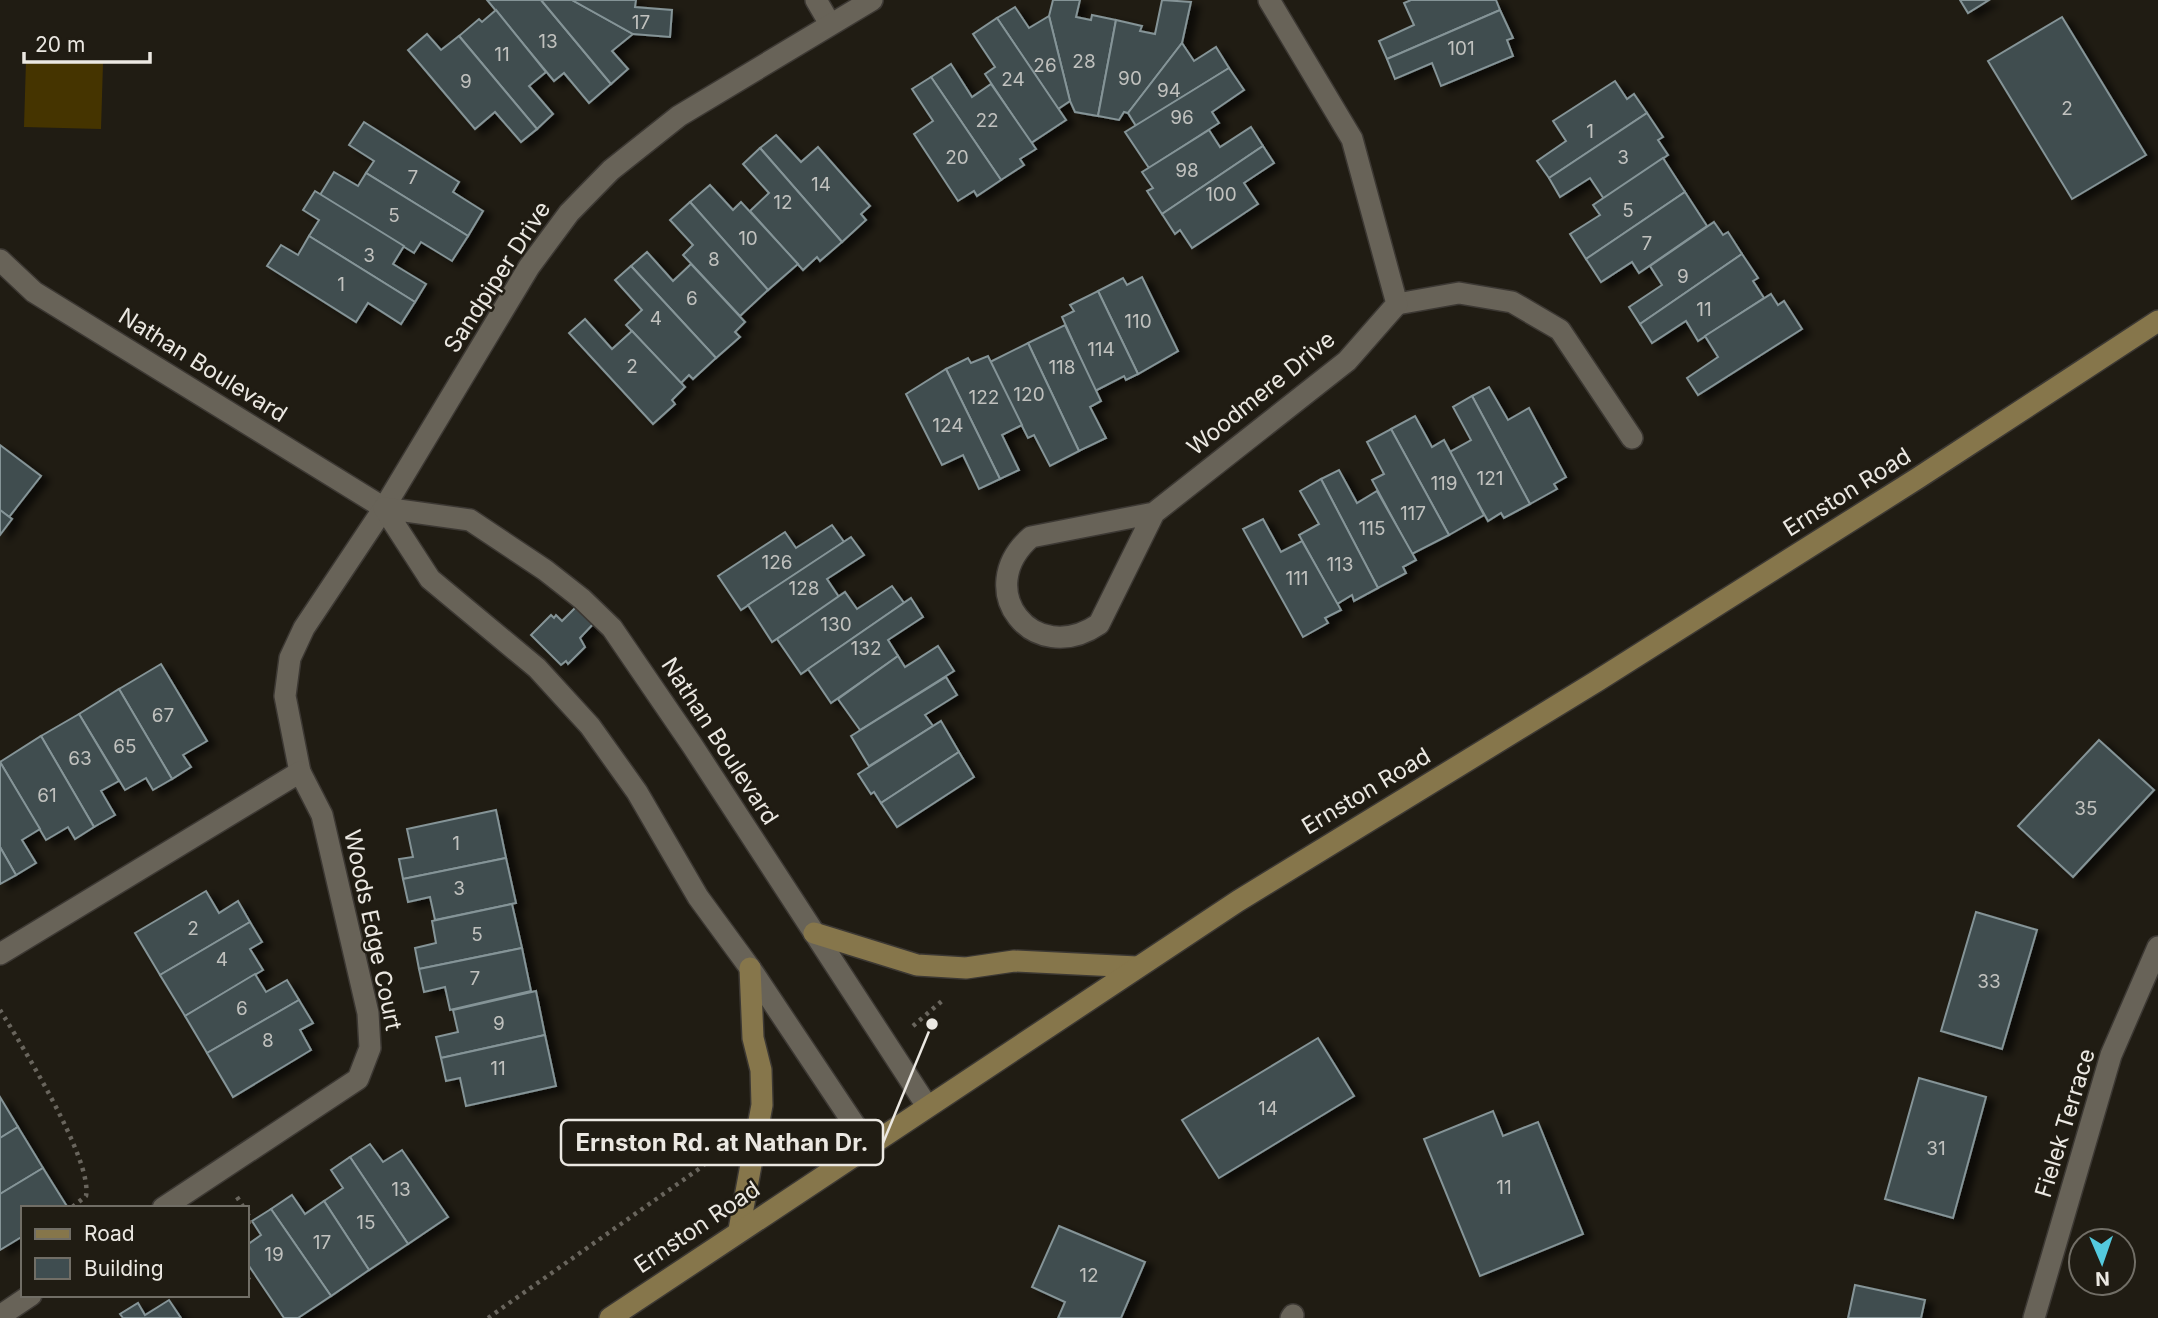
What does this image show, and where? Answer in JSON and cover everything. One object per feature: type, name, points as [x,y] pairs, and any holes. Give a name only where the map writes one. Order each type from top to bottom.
[{"type":"street","points":[[816,0],[830,24]]},
{"type":"street","name":"Sandpiper Drive","points":[[384,508],[529,267],[569,213],[611,170],[679,116],[872,0]]},
{"type":"street","points":[[1269,0],[1352,139],[1396,304],[1459,293],[1512,302],[1560,330],[1632,438]]},
{"type":"street","name":"Nathan Boulevard","points":[[0,260],[34,292],[384,508],[470,520],[545,570],[592,609],[611,628],[642,671],[927,1106]]},
{"type":"street","name":"Woodmere Drive","points":[[1154,513],[1031,537],[1018,548],[1009,565],[1006,582],[1009,600],[1017,617],[1030,630],[1047,637],[1066,638],[1084,634],[1099,624],[1154,513],[1347,361],[1396,304]]},
{"type":"street","name":"Ernston Road","points":[[610,1318],[1238,901],[1597,681],[1918,478],[2158,321]]},
{"type":"street","name":"Nathan Boulevard","points":[[384,508],[430,579],[537,668],[590,726],[636,792],[698,897],[750,968],[868,1145]]},
{"type":"street","name":"Woods Edge Court","points":[[166,1206],[358,1079],[370,1048],[368,1013],[322,815],[300,772],[285,696],[290,658],[304,628],[384,508]]},
{"type":"street","points":[[0,954],[300,772]]},
{"type":"street","points":[[814,933],[917,965],[966,968],[1014,961],[1138,967]]},
{"type":"street","name":"Fielek Terrace","points":[[2034,1318],[2111,1055],[2158,947]]},
{"type":"street","points":[[739,1230],[762,1105],[761,1070],[753,1038],[750,968]]},
{"type":"street","points":[[0,1316],[28,1297]]},
{"type":"path","points":[[904,1033],[947,997]]},
{"type":"path","points":[[0,1010],[68,1130],[83,1172],[86,1196],[74,1206]]},
{"type":"path","points":[[488,1318],[703,1166],[724,1131]]},
{"type":"path","points":[[248,1278],[254,1274]]},
{"type":"shaded area","points":[[26,61],[103,63],[101,129],[24,127]]},
{"type":"building","points":[[487,0],[541,0],[611,84],[589,103],[564,73],[554,81]]},
{"type":"building","points":[[541,0],[572,0],[633,34],[612,51],[628,69],[611,84]]},
{"type":"building","points":[[572,0],[636,0],[635,7],[672,10],[670,37],[633,34]]},
{"type":"building","points":[[1053,0],[1080,0],[1076,17],[1091,20],[1092,15],[1116,20],[1098,116],[1075,112],[1070,101],[1049,16]]},
{"type":"building","points":[[1162,0],[1191,2],[1182,43],[1128,113],[1124,112],[1119,120],[1098,116],[1116,20],[1142,26],[1140,31],[1155,34]]},
{"type":"building","points":[[1411,0],[1496,0],[1500,10],[1387,59],[1379,41],[1414,25],[1404,3]]},
{"type":"building","points":[[1960,0],[1989,0],[1968,13]]},
{"type":"building","points":[[1015,7],[1029,28],[1049,16],[1070,101],[1058,109],[997,18]]},
{"type":"building","points":[[496,10],[546,72],[529,86],[553,114],[537,129],[459,36],[479,19],[482,22]]},
{"type":"building","points":[[1500,10],[1513,38],[1507,40],[1513,56],[1441,86],[1432,63],[1395,79],[1387,59]]},
{"type":"building","points":[[2062,17],[2146,155],[2072,199],[1988,61]]},
{"type":"building","points":[[997,18],[1066,120],[1031,143],[985,74],[995,67],[973,34]]},
{"type":"building","points":[[427,34],[441,50],[459,36],[537,129],[521,142],[495,112],[475,129],[408,50]]},
{"type":"building","points":[[1182,43],[1194,61],[1216,47],[1229,68],[1136,126],[1128,113]]},
{"type":"building","points":[[951,64],[972,97],[991,84],[1036,149],[1020,159],[1024,165],[1001,180],[931,77]]},
{"type":"building","points":[[1229,68],[1244,90],[1212,112],[1219,123],[1149,168],[1125,132]]},
{"type":"building","points":[[931,77],[1001,180],[977,196],[974,191],[958,201],[914,134],[933,121],[912,89]]},
{"type":"building","points":[[1615,81],[1627,99],[1634,94],[1647,113],[1549,178],[1537,161],[1566,141],[1553,121]]},
{"type":"building","points":[[1647,113],[1663,137],[1658,140],[1668,155],[1604,199],[1590,178],[1560,197],[1549,178]]},
{"type":"building","points":[[364,122],[459,182],[453,192],[483,211],[468,236],[366,173],[374,161],[349,145]]},
{"type":"building","points":[[1251,127],[1263,146],[1162,214],[1147,191],[1153,188],[1142,172],[1209,130],[1220,147]]},
{"type":"building","points":[[776,135],[801,162],[818,147],[870,206],[861,214],[866,220],[842,242],[760,148]]},
{"type":"building","points":[[1263,146],[1274,163],[1244,183],[1258,204],[1192,248],[1180,230],[1175,234],[1162,214]]},
{"type":"building","points":[[760,148],[842,242],[820,261],[817,257],[803,270],[750,211],[769,193],[743,164]]},
{"type":"building","points":[[1663,158],[1685,192],[1586,259],[1570,234],[1600,215],[1593,205]]},
{"type":"building","points":[[334,172],[358,186],[366,173],[468,236],[452,261],[421,242],[414,253],[320,195]]},
{"type":"building","points":[[710,185],[733,210],[741,202],[798,264],[768,290],[690,202]]},
{"type":"building","points":[[315,191],[404,246],[393,264],[426,284],[415,302],[309,236],[319,220],[303,210]]},
{"type":"building","points":[[1685,192],[1707,226],[1639,273],[1632,262],[1601,282],[1586,259]]},
{"type":"building","points":[[690,202],[768,290],[740,316],[683,255],[693,245],[670,220]]},
{"type":"building","points":[[1714,222],[1723,235],[1728,232],[1742,254],[1640,324],[1629,307],[1662,285],[1650,266]]},
{"type":"building","points":[[309,236],[415,302],[401,324],[368,303],[356,322],[267,266],[281,245],[298,255]]},
{"type":"building","points":[[647,252],[673,281],[691,264],[745,322],[735,332],[740,337],[716,358],[631,266]]},
{"type":"building","points":[[1742,254],[1758,278],[1753,281],[1764,298],[1698,341],[1686,321],[1652,343],[1640,324]]},
{"type":"building","points":[[631,266],[716,358],[693,379],[689,375],[681,383],[626,325],[642,310],[615,280]]},
{"type":"building","points":[[1142,277],[1178,351],[1138,374],[1098,291],[1123,278],[1127,285]]},
{"type":"building","points":[[1098,291],[1138,374],[1126,380],[1124,376],[1095,391],[1062,317],[1074,311],[1070,305]]},
{"type":"building","points":[[1771,294],[1778,305],[1784,301],[1802,329],[1698,395],[1687,378],[1718,357],[1705,336]]},
{"type":"building","points":[[585,319],[612,349],[632,331],[685,387],[672,400],[675,404],[653,424],[569,333]]},
{"type":"building","points":[[1065,325],[1101,401],[1090,407],[1106,438],[1079,451],[1028,343]]},
{"type":"building","points":[[1028,343],[1079,451],[1050,466],[1034,435],[1028,438],[990,362]]},
{"type":"building","points":[[988,356],[1022,425],[1002,435],[1019,470],[1000,479],[946,369],[968,358],[971,363]]},
{"type":"building","points":[[946,369],[1000,479],[979,489],[963,455],[942,465],[906,394]]},
{"type":"building","points":[[1489,387],[1508,420],[1529,408],[1566,477],[1554,484],[1557,489],[1530,504],[1472,396]]},
{"type":"building","points":[[1472,396],[1530,504],[1504,518],[1501,513],[1488,521],[1450,452],[1471,440],[1453,407]]},
{"type":"building","points":[[1415,416],[1432,447],[1444,440],[1484,515],[1449,535],[1391,429]]},
{"type":"building","points":[[1391,429],[1449,535],[1412,554],[1372,480],[1384,474],[1367,442]]},
{"type":"building","points":[[0,445],[41,476],[9,517],[0,510]]},
{"type":"building","points":[[1339,470],[1357,503],[1377,491],[1416,560],[1403,567],[1406,573],[1378,588],[1321,479]]},
{"type":"building","points":[[1321,479],[1378,588],[1354,601],[1352,595],[1337,604],[1299,535],[1319,524],[1300,491]]},
{"type":"building","points":[[0,510],[12,519],[0,535]]},
{"type":"building","points":[[1263,519],[1281,552],[1302,541],[1341,610],[1325,618],[1328,623],[1303,637],[1243,529]]},
{"type":"building","points":[[832,525],[844,542],[741,610],[718,576],[785,532],[796,548]]},
{"type":"building","points":[[851,537],[864,555],[827,579],[839,597],[772,642],[748,605]]},
{"type":"building","points":[[892,586],[904,603],[801,674],[777,639],[845,592],[857,609]]},
{"type":"building","points":[[911,598],[923,617],[888,640],[898,656],[831,703],[808,669]]},
{"type":"building","points":[[579,604],[596,621],[580,638],[585,647],[568,664],[566,661],[561,665],[531,635],[551,615],[554,618],[556,615],[562,621]]},
{"type":"building","points":[[938,646],[954,671],[860,730],[838,699],[898,656],[905,667]]},
{"type":"building","points":[[161,664],[207,741],[183,755],[191,767],[172,779],[119,689]]},
{"type":"building","points":[[946,677],[957,695],[925,715],[933,726],[869,766],[851,736]]},
{"type":"building","points":[[119,689],[172,779],[153,790],[146,778],[125,790],[79,714]]},
{"type":"building","points":[[79,714],[119,781],[101,791],[115,815],[94,827],[41,736]]},
{"type":"building","points":[[941,721],[959,752],[881,803],[874,792],[871,794],[858,774]]},
{"type":"building","points":[[41,736],[94,827],[75,839],[68,827],[46,840],[0,762]]},
{"type":"building","points":[[2099,740],[2154,790],[2073,877],[2018,826]]},
{"type":"building","points":[[959,752],[974,777],[897,827],[881,803]]},
{"type":"building","points":[[0,762],[40,829],[22,840],[36,863],[16,875],[0,847]]},
{"type":"building","points":[[496,810],[506,858],[403,879],[399,859],[413,857],[407,829]]},
{"type":"building","points":[[0,847],[16,875],[0,884]]},
{"type":"building","points":[[506,858],[516,903],[435,920],[430,897],[408,902],[403,879]]},
{"type":"building","points":[[206,891],[219,913],[238,901],[250,922],[160,975],[135,933]]},
{"type":"building","points":[[512,904],[522,948],[419,969],[415,948],[436,943],[432,921]]},
{"type":"building","points":[[1976,912],[2037,930],[2002,1049],[1941,1031]]},
{"type":"building","points":[[250,922],[262,942],[250,949],[263,970],[185,1016],[160,975]]},
{"type":"building","points":[[522,948],[531,991],[450,1010],[445,987],[424,992],[419,969]]},
{"type":"building","points":[[255,974],[266,992],[287,980],[299,1000],[207,1053],[185,1016]]},
{"type":"building","points":[[536,991],[545,1035],[441,1058],[436,1037],[458,1032],[453,1010]]},
{"type":"building","points":[[299,1000],[313,1023],[300,1030],[311,1050],[233,1097],[207,1053]]},
{"type":"building","points":[[545,1035],[556,1086],[466,1106],[460,1078],[446,1081],[441,1058]]},
{"type":"building","points":[[1318,1038],[1354,1096],[1219,1178],[1182,1120]]},
{"type":"building","points":[[1919,1078],[1986,1097],[1953,1218],[1885,1199]]},
{"type":"building","points":[[0,1097],[18,1127],[0,1138]]},
{"type":"building","points":[[1493,1111],[1503,1136],[1538,1122],[1583,1234],[1480,1276],[1424,1139]]},
{"type":"building","points":[[18,1127],[43,1168],[0,1194],[0,1138]]},
{"type":"building","points":[[370,1144],[383,1162],[402,1150],[448,1217],[408,1244],[350,1157]]},
{"type":"building","points":[[350,1157],[408,1244],[369,1270],[324,1201],[343,1188],[331,1170]]},
{"type":"building","points":[[43,1168],[67,1206],[21,1206],[21,1237],[0,1250],[0,1194]]},
{"type":"building","points":[[292,1195],[305,1214],[324,1201],[369,1270],[331,1296],[271,1209]]},
{"type":"building","points":[[271,1209],[331,1296],[298,1318],[284,1318],[248,1264],[248,1244],[261,1235],[252,1221]]},
{"type":"building","points":[[1059,1226],[1145,1262],[1121,1318],[1058,1318],[1065,1302],[1032,1287]]},
{"type":"building","points":[[1855,1285],[1925,1300],[1921,1318],[1848,1318]]},
{"type":"building","points":[[169,1300],[181,1318],[123,1318],[120,1314],[138,1303],[145,1315]]},
{"type":"place","name":"Ernston Rd. at Nathan Dr.","points":[[932,1024]]}]
